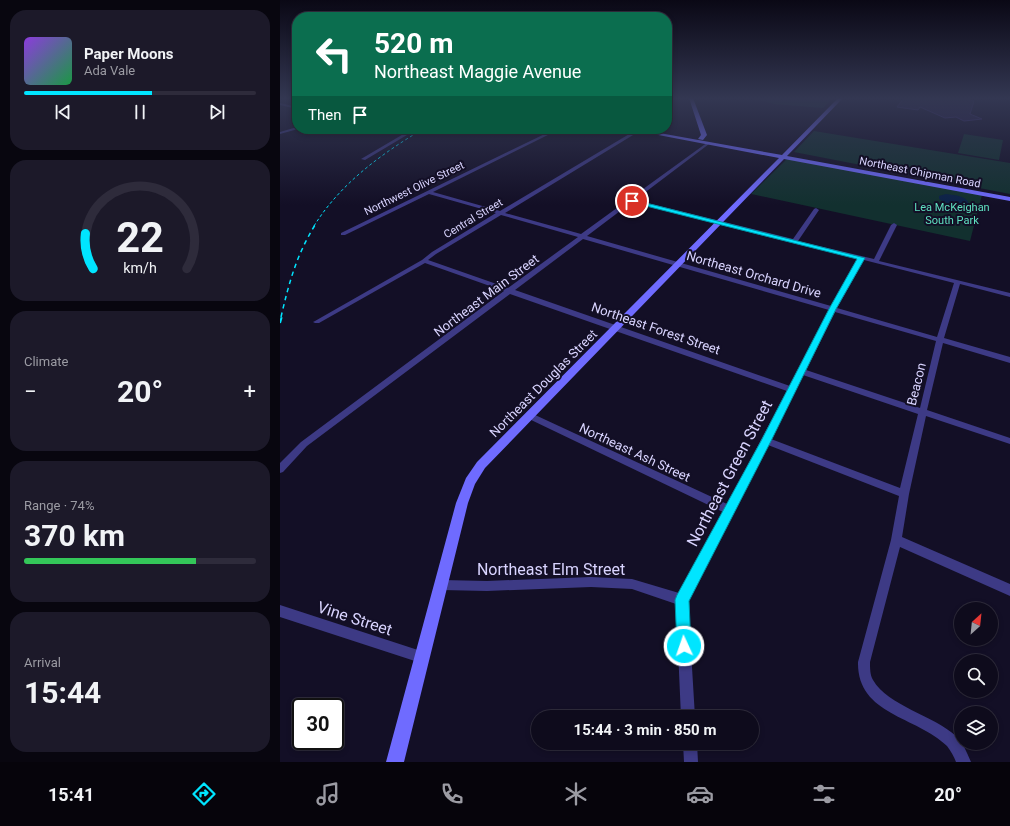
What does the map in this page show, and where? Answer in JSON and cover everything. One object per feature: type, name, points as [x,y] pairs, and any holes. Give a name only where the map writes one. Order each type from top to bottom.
[{"type":"main road","points":[[656,134],[701,139]]},
{"type":"main road","points":[[672,134],[701,139]]},
{"type":"main road","points":[[701,139],[703,134]]},
{"type":"main road","name":"Northeast Douglas Street","points":[[395,762],[462,503],[470,482],[481,465],[807,134]]},
{"type":"main road","name":"Northeast Chipman Road","points":[[675,137],[786,155]]},
{"type":"main road","name":"Northeast Chipman Road","points":[[701,139],[1010,197]]},
{"type":"street","points":[[363,159],[406,134]]},
{"type":"street","name":"Northwest Olive Street","points":[[343,234],[548,134]]},
{"type":"street","name":"Central Street","points":[[317,322],[424,261],[632,134]]},
{"type":"street","name":"Northeast Main Street","points":[[280,469],[304,444],[708,143]]},
{"type":"street","name":"Northeast Orchard Drive","points":[[428,192],[1010,360]]},
{"type":"street","points":[[632,201],[1010,294]]},
{"type":"street","points":[[794,242],[816,210]]},
{"type":"street","points":[[876,261],[894,225]]},
{"type":"street","name":"Northeast Green Street","points":[[682,600],[802,372],[833,309],[862,258]]},
{"type":"street","name":"Northeast Forest Street","points":[[424,261],[792,390]]},
{"type":"street","name":"Beacon","points":[[957,282],[940,340],[923,411],[904,494],[896,540],[864,662],[864,672],[869,685],[874,692],[892,705],[932,726],[951,741],[964,762]]},
{"type":"street","points":[[802,372],[1010,441]]},
{"type":"street","name":"Northeast Ash Street","points":[[530,416],[729,510]]},
{"type":"street","points":[[766,441],[904,494]]},
{"type":"street","points":[[896,540],[1010,590]]},
{"type":"street","name":"Northeast Elm Street","points":[[442,585],[487,586],[590,582],[632,584],[682,600]]},
{"type":"street","points":[[682,600],[688,710]]},
{"type":"street","name":"Vine Street","points":[[280,611],[421,657]]},
{"type":"street","points":[[690,750],[691,762]]},
{"type":"green space","points":[[812,134],[830,134],[1010,163],[1010,194],[794,152]]},
{"type":"green space","points":[[964,134],[1003,140],[999,160],[958,153]]},
{"type":"green space","name":"Lea McKeighan South Park","points":[[788,158],[982,195],[970,241],[751,194]]},
{"type":"water","points":[[946,194],[962,197],[968,201],[969,208],[967,210],[960,210],[939,199],[939,196]]},
{"type":"railway","points":[[314,226],[336,197],[362,171],[415,134]]},
{"type":"railway","points":[[281,317],[298,259],[308,236],[315,225]]},
{"type":"railway","points":[[280,323],[282,316]]},
{"type":"route","points":[[632,201],[862,258],[833,309],[802,372],[682,600],[684,646]]}]
